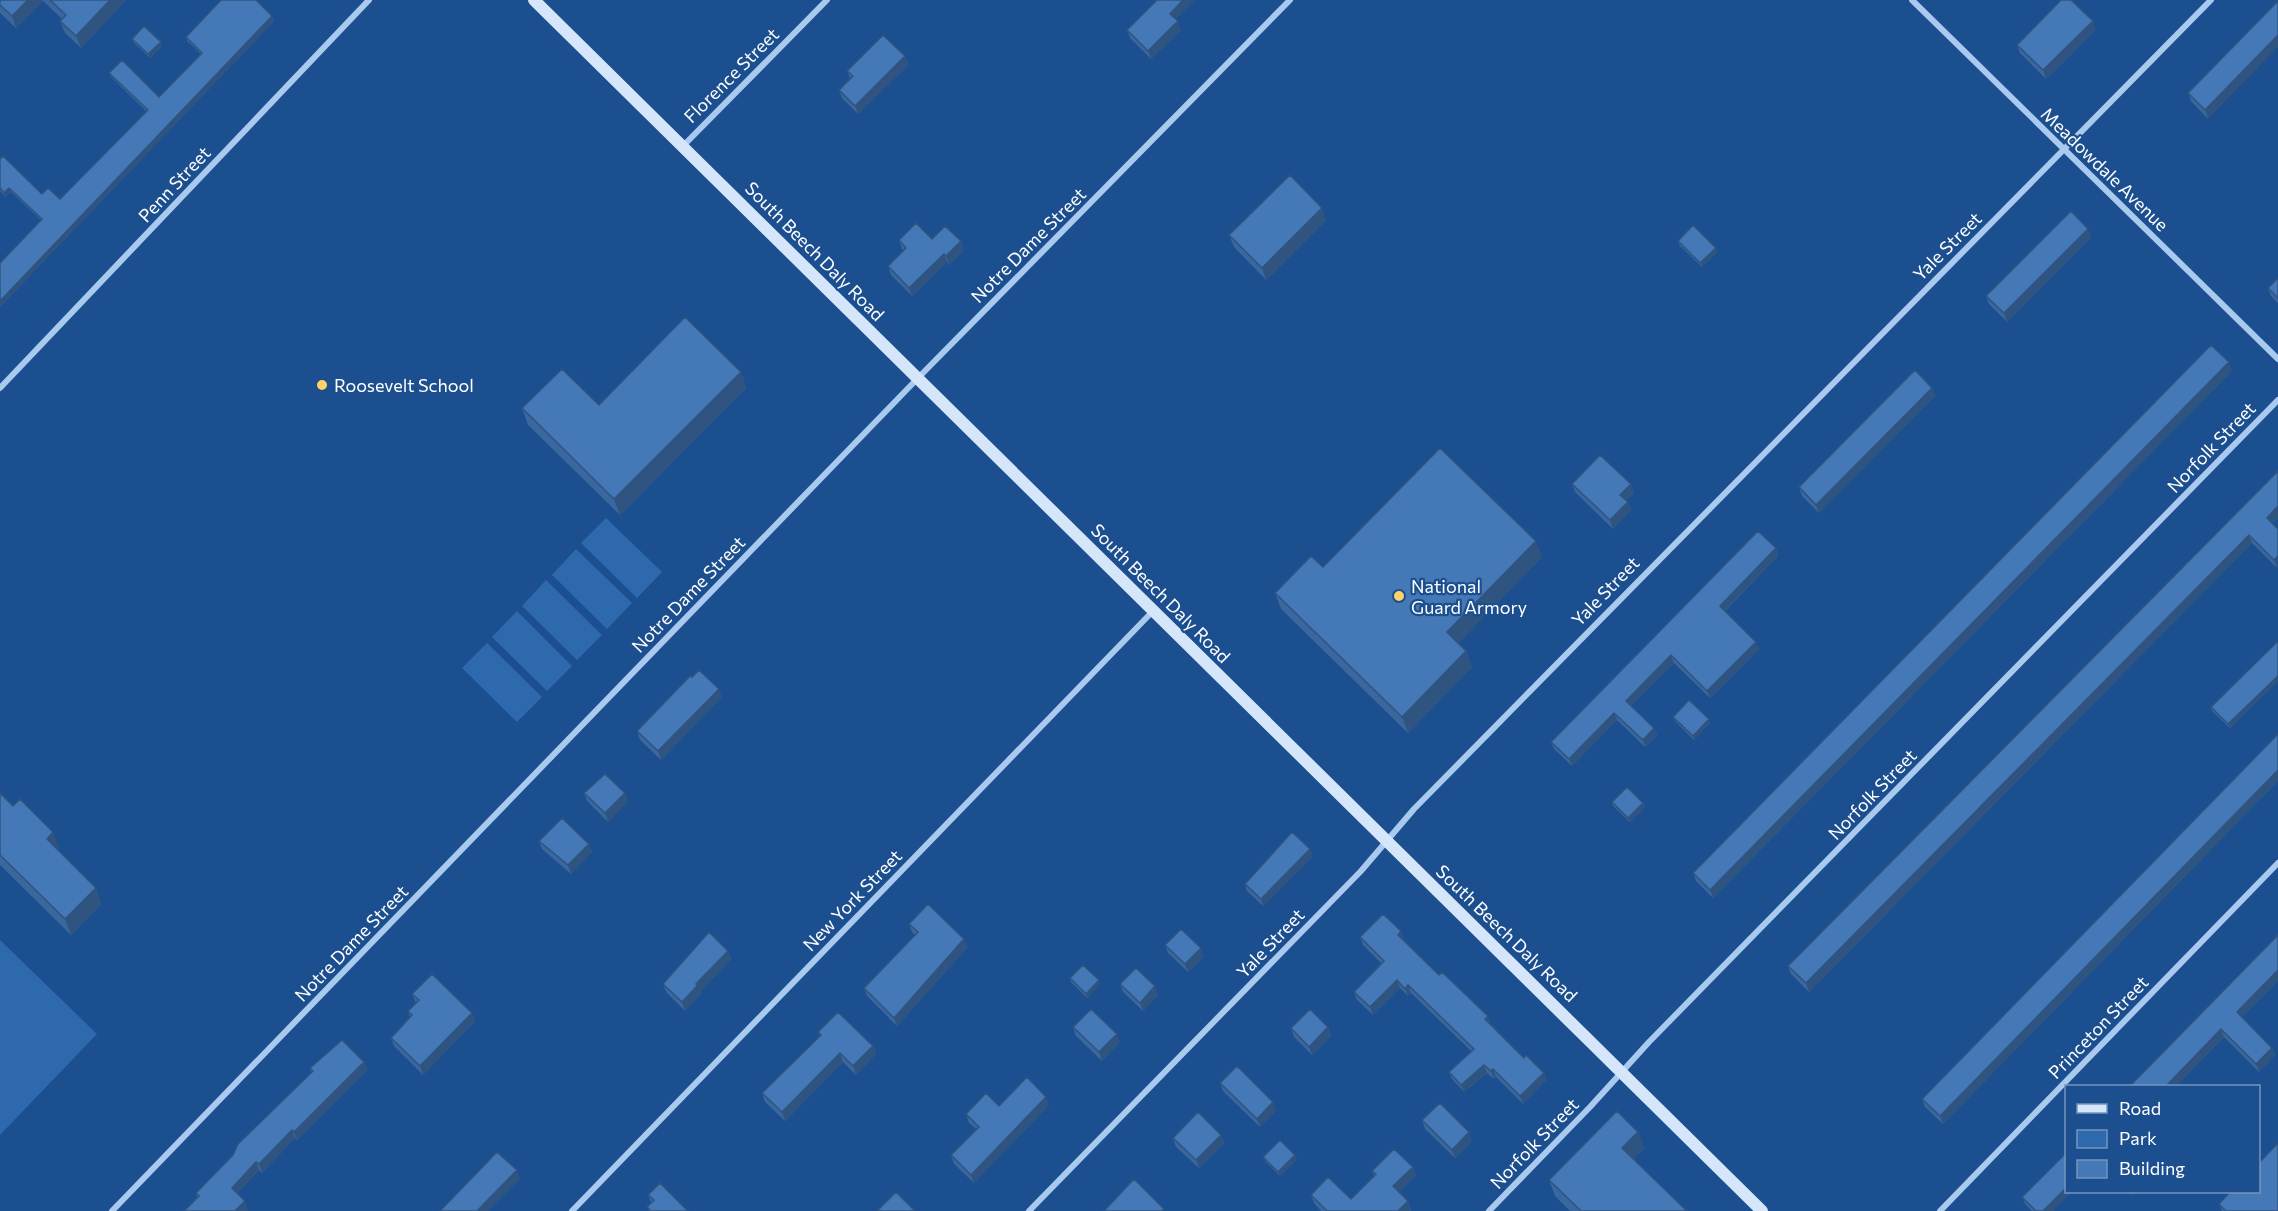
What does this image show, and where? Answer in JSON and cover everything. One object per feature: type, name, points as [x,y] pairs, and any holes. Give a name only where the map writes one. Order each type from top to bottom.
[{"type":"main road","name":"South Beech Daly Road","points":[[534,0],[1762,1211]]},
{"type":"street","name":"Penn Street","points":[[0,388],[369,0]]},
{"type":"street","name":"Florence Street","points":[[682,146],[827,0]]},
{"type":"street","name":"Notre Dame Street","points":[[112,1211],[918,378],[1290,0]]},
{"type":"street","name":"Meadowdale Avenue","points":[[1912,0],[2278,359]]},
{"type":"street","name":"Yale Street","points":[[1029,1211],[1361,871],[1386,840],[1602,616],[2211,0]]},
{"type":"street","name":"Norfolk Street","points":[[1489,1211],[1622,1071],[2278,400]]},
{"type":"street","name":"New York Street","points":[[572,1211],[1153,610]]},
{"type":"street","name":"Princeton Street","points":[[1940,1211],[2278,863]]},
{"type":"green space","points":[[606,518],[662,572],[637,598],[581,543]]},
{"type":"green space","points":[[576,549],[632,603],[607,629],[552,575]]},
{"type":"green space","points":[[546,580],[602,635],[577,660],[522,606]]},
{"type":"green space","points":[[517,611],[572,666],[547,691],[492,637]]},
{"type":"green space","points":[[487,643],[542,697],[517,722],[462,668]]},
{"type":"green space","points":[[0,940],[97,1034],[0,1135]]},
{"type":"building","points":[[0,0],[28,0],[12,16],[0,5]]},
{"type":"building","points":[[50,0],[110,0],[76,36],[60,21],[66,15]]},
{"type":"building","points":[[221,0],[256,0],[272,16],[0,301],[0,263],[42,219],[9,188],[4,193],[0,188],[0,159],[3,156],[42,194],[48,188],[60,199],[148,110],[109,73],[122,60],[159,97],[202,53],[186,37]]},
{"type":"building","points":[[1157,0],[1183,0],[1170,14],[1178,21],[1148,51],[1127,30]]},
{"type":"building","points":[[2061,0],[2071,0],[2093,21],[2043,70],[2017,45]]},
{"type":"building","points":[[2278,1],[2278,35],[2205,110],[2188,93]]},
{"type":"building","points":[[144,26],[161,42],[148,54],[132,39]]},
{"type":"building","points":[[883,35],[905,56],[855,106],[839,90],[853,76],[847,71]]},
{"type":"building","points":[[1290,175],[1322,208],[1262,268],[1229,235]]},
{"type":"building","points":[[2071,211],[2088,229],[2004,313],[1986,296]]},
{"type":"building","points":[[916,223],[932,239],[945,226],[961,241],[909,288],[888,266],[906,248],[899,240]]},
{"type":"building","points":[[1693,225],[1716,248],[1700,263],[1678,241]]},
{"type":"building","points":[[2278,278],[2278,298],[2268,288]]},
{"type":"building","points":[[685,317],[741,372],[614,499],[522,408],[562,369],[599,405]]},
{"type":"building","points":[[2211,345],[2229,362],[1710,890],[1693,873]]},
{"type":"building","points":[[1915,370],[1932,388],[1816,505],[1799,487]]},
{"type":"building","name":"National Guard Armory","points":[[1440,448],[1536,541],[1447,632],[1466,651],[1402,717],[1275,593],[1311,556],[1323,567]]},
{"type":"building","points":[[1600,455],[1631,484],[1620,495],[1628,502],[1610,520],[1572,484]]},
{"type":"building","points":[[2278,471],[2278,506],[2267,518],[2278,529],[2278,556],[2274,560],[2249,535],[1806,983],[1788,966]]},
{"type":"building","points":[[1758,531],[1776,548],[1720,606],[1756,642],[1707,691],[1671,655],[1626,701],[1654,728],[1643,740],[1614,713],[1569,759],[1551,742]]},
{"type":"building","points":[[2278,641],[2278,676],[2228,724],[2211,707]]},
{"type":"building","points":[[699,670],[719,689],[658,751],[637,731],[690,676],[692,677]]},
{"type":"building","points":[[1689,700],[1709,719],[1693,736],[1673,717]]},
{"type":"building","points":[[2278,734],[2278,770],[1940,1116],[1922,1099]]},
{"type":"building","points":[[605,774],[625,793],[605,813],[584,793]]},
{"type":"building","points":[[1627,787],[1643,803],[1628,818],[1612,802]]},
{"type":"building","points":[[0,793],[13,806],[20,799],[53,832],[47,839],[96,888],[65,919],[0,855]]},
{"type":"building","points":[[562,818],[589,844],[568,865],[539,841]]},
{"type":"building","points":[[1292,832],[1310,849],[1261,899],[1245,884]]},
{"type":"building","points":[[928,904],[964,939],[894,1018],[864,988],[918,932],[909,924]]},
{"type":"building","points":[[1383,914],[1401,931],[1398,935],[1439,975],[1442,972],[1488,1016],[1485,1019],[1524,1058],[1526,1055],[1544,1073],[1520,1096],[1493,1069],[1491,1071],[1484,1065],[1461,1085],[1449,1072],[1474,1049],[1408,985],[1405,989],[1397,980],[1370,1007],[1354,992],[1384,961],[1360,937]]},
{"type":"building","points":[[1181,929],[1201,948],[1185,964],[1165,945]]},
{"type":"building","points":[[709,932],[728,951],[682,1002],[663,984]]},
{"type":"building","points":[[2278,935],[2278,970],[2237,1012],[2272,1048],[2256,1064],[2221,1029],[2167,1085],[2131,1085]]},
{"type":"building","points":[[1083,965],[1099,980],[1086,994],[1070,978]]},
{"type":"building","points":[[1136,968],[1155,986],[1140,1003],[1120,984]]},
{"type":"building","points":[[432,974],[472,1013],[420,1066],[391,1038],[412,1015],[408,1011],[419,1000],[412,994]]},
{"type":"building","points":[[1091,1009],[1117,1034],[1099,1052],[1073,1027]]},
{"type":"building","points":[[1310,1009],[1328,1027],[1309,1047],[1291,1028]]},
{"type":"building","points":[[838,1012],[873,1046],[853,1066],[840,1053],[782,1112],[762,1093],[821,1035],[818,1032]]},
{"type":"building","points":[[342,1040],[364,1062],[294,1132],[292,1130],[259,1164],[256,1162],[232,1188],[245,1201],[235,1211],[184,1211],[199,1196],[196,1193],[233,1155],[238,1144],[313,1071],[310,1068]]},
{"type":"building","points":[[1237,1066],[1273,1102],[1257,1119],[1220,1083]]},
{"type":"building","points":[[1027,1077],[1046,1097],[971,1175],[951,1155],[979,1127],[966,1114],[986,1093],[999,1106]]},
{"type":"building","points":[[1440,1103],[1469,1132],[1452,1150],[1422,1120]]},
{"type":"building","points":[[1617,1111],[1638,1132],[1622,1148],[1687,1211],[1581,1211],[1549,1180]]},
{"type":"building","points":[[1198,1112],[1221,1135],[1196,1160],[1173,1138]]},
{"type":"building","points":[[1280,1140],[1295,1155],[1278,1172],[1263,1157]]},
{"type":"building","points":[[2278,1145],[2278,1211],[2226,1211],[2219,1204],[2229,1193],[2260,1193],[2260,1162]]},
{"type":"building","points":[[1394,1149],[1413,1167],[1393,1186],[1408,1201],[1398,1211],[1327,1211],[1311,1195],[1328,1177],[1351,1199],[1376,1174],[1372,1171]]},
{"type":"building","points":[[497,1152],[517,1170],[477,1211],[440,1211]]},
{"type":"building","points":[[2065,1154],[2065,1189],[2043,1211],[2036,1211],[2022,1197]]},
{"type":"building","points":[[1134,1179],[1164,1209],[1162,1211],[1104,1211]]},
{"type":"building","points":[[660,1183],[688,1211],[651,1211],[647,1207],[654,1200],[648,1195]]},
{"type":"building","points":[[896,1192],[915,1211],[877,1211]]},
{"type":"place","name":"Roosevelt School","points":[[322,385]]},
{"type":"place","name":"National Guard Armory","points":[[1399,596]]}]
